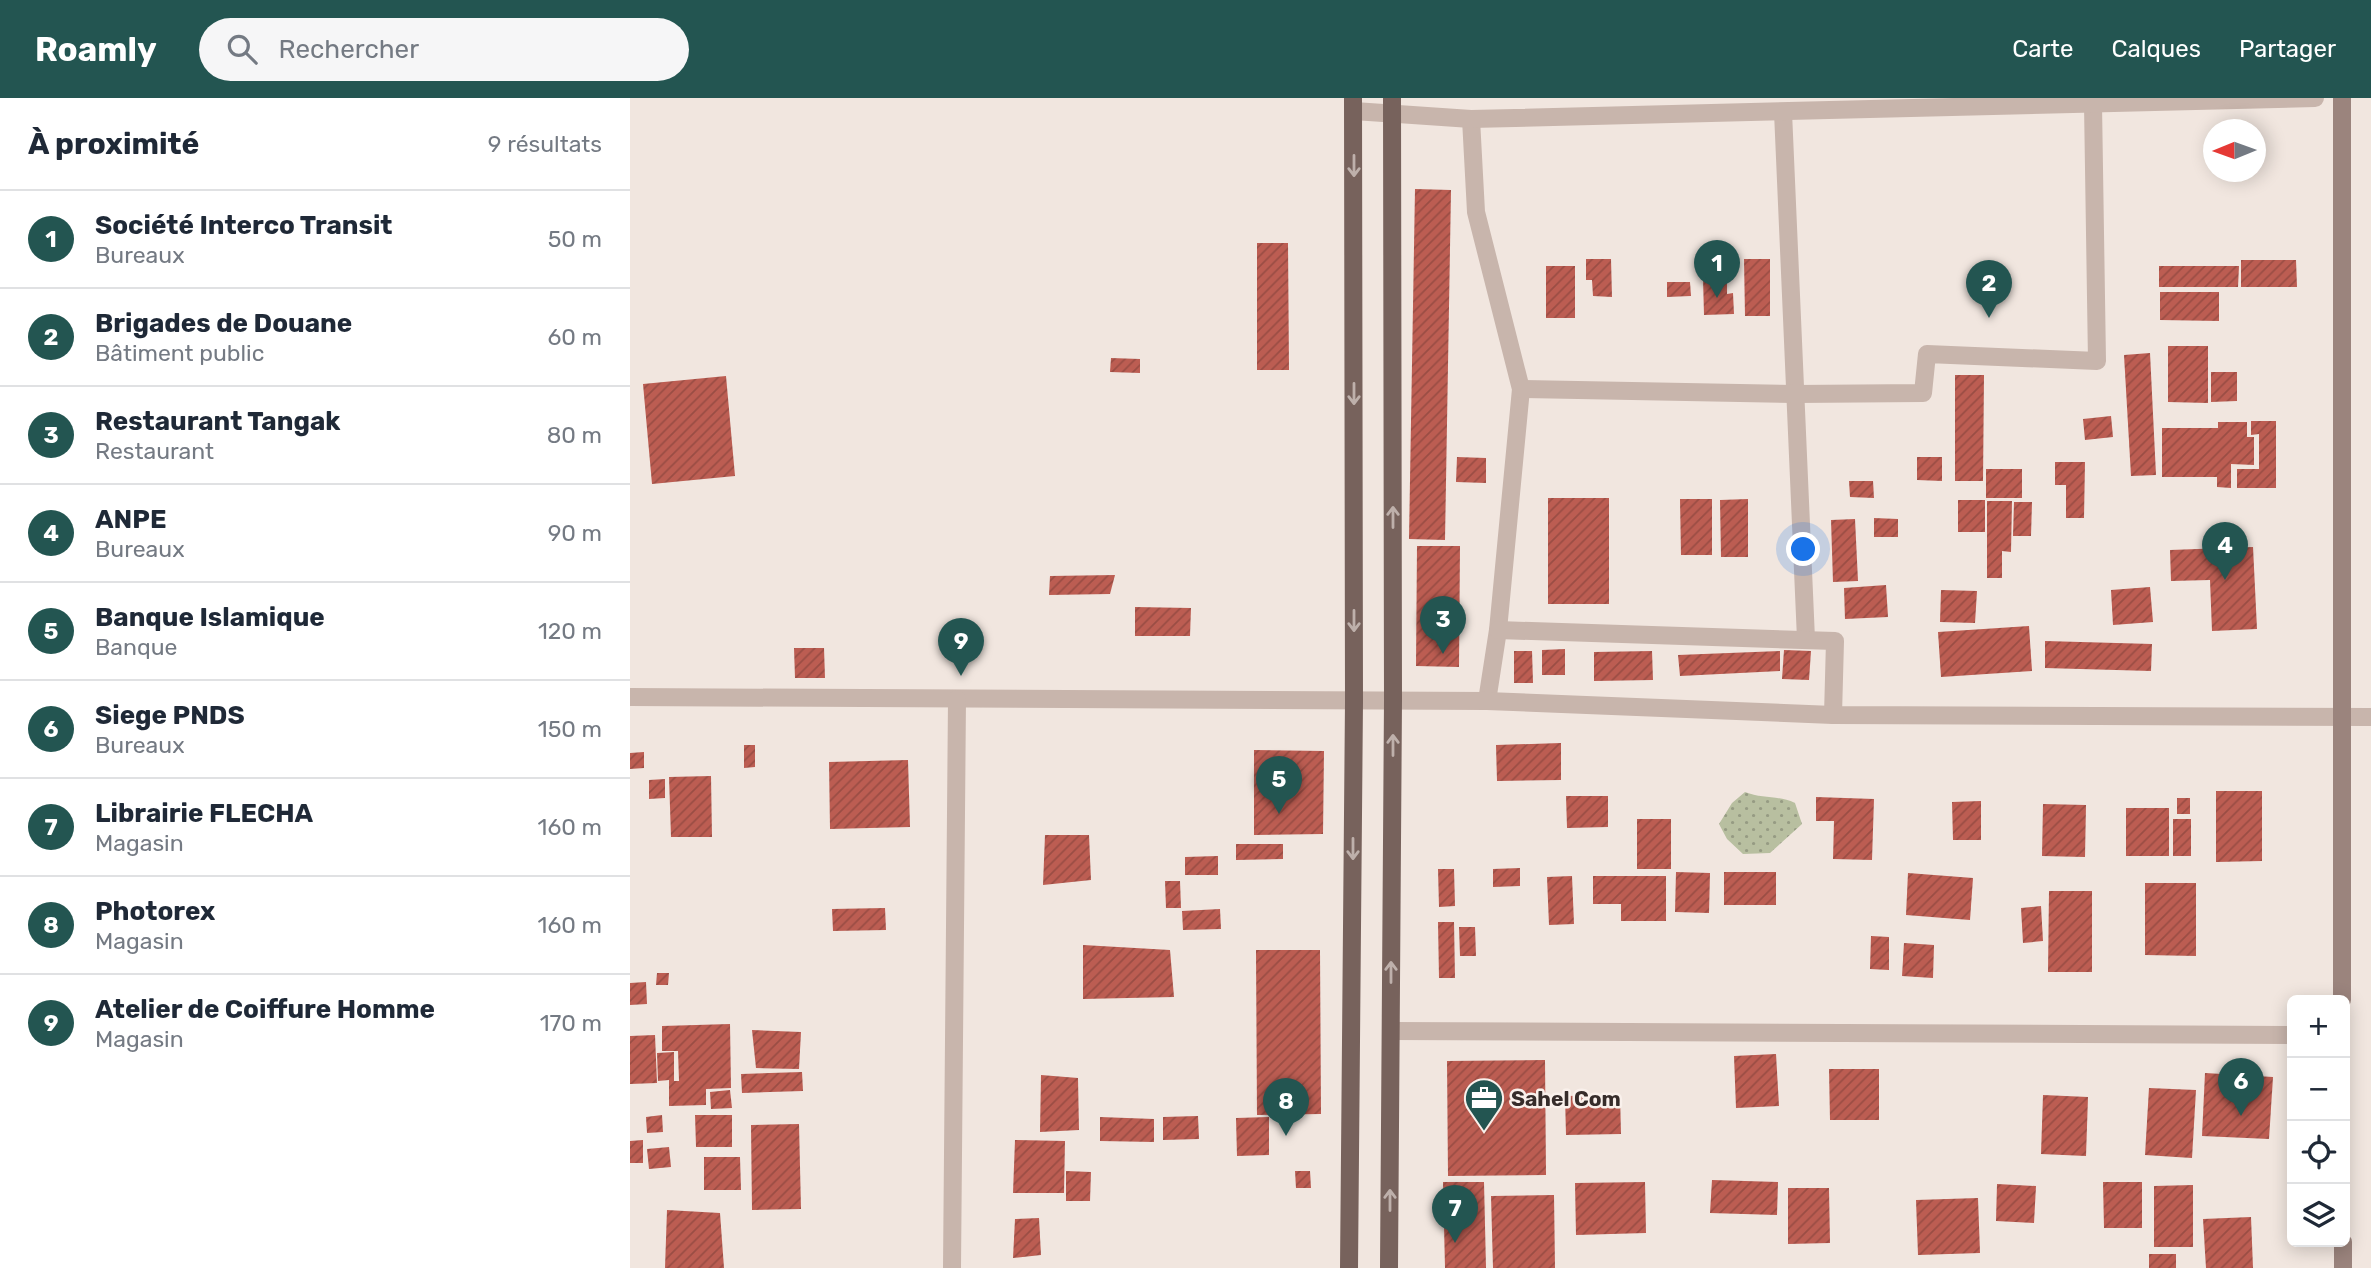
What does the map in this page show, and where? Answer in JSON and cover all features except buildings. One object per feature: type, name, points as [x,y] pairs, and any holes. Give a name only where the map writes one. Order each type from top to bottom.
[{"type":"main road","points":[[1349,1268],[1354,701],[1354,105]]},
{"type":"main road","points":[[1389,1268],[1393,106]]},
{"type":"street","points":[[1354,105],[1393,106],[1471,119],[2315,98]]},
{"type":"street","points":[[2342,98],[2342,995]]},
{"type":"street","points":[[1521,389],[1795,394],[1923,393],[1927,354],[2097,361],[2093,104]]},
{"type":"street","points":[[1783,112],[1806,639]]},
{"type":"street","points":[[1471,119],[1476,212],[1521,389],[1498,629],[1488,701]]},
{"type":"street","points":[[1498,629],[1835,641],[1833,715]]},
{"type":"street","points":[[630,697],[1488,701],[1833,715],[2342,719],[2371,717]]},
{"type":"street","points":[[952,1268],[957,698]]},
{"type":"street","points":[[1391,1031],[2287,1035]]},
{"type":"street","points":[[2343,1247],[2343,1268]]},
{"type":"green space","points":[[1745,792],[1795,803],[1802,824],[1770,853],[1743,854],[1727,839],[1719,824],[1732,803]]},
{"type":"place","name":"Société Interco Transit","points":[[1717,298]]},
{"type":"place","name":"Brigades de Douane","points":[[1989,318]]},
{"type":"place","name":"ANPE","points":[[2225,580]]},
{"type":"place","name":"Restaurant Tangak","points":[[1443,654]]},
{"type":"place","name":"Atelier de Coiffure Homme","points":[[961,676]]},
{"type":"place","name":"Banque Islamique","points":[[1279,814]]},
{"type":"place","name":"Siege PNDS","points":[[2241,1116]]},
{"type":"place","name":"Sahel Com","points":[[1484,1132]]},
{"type":"place","name":"Photorex","points":[[1286,1136]]},
{"type":"place","name":"Librairie FLECHA","points":[[1455,1243]]}]
